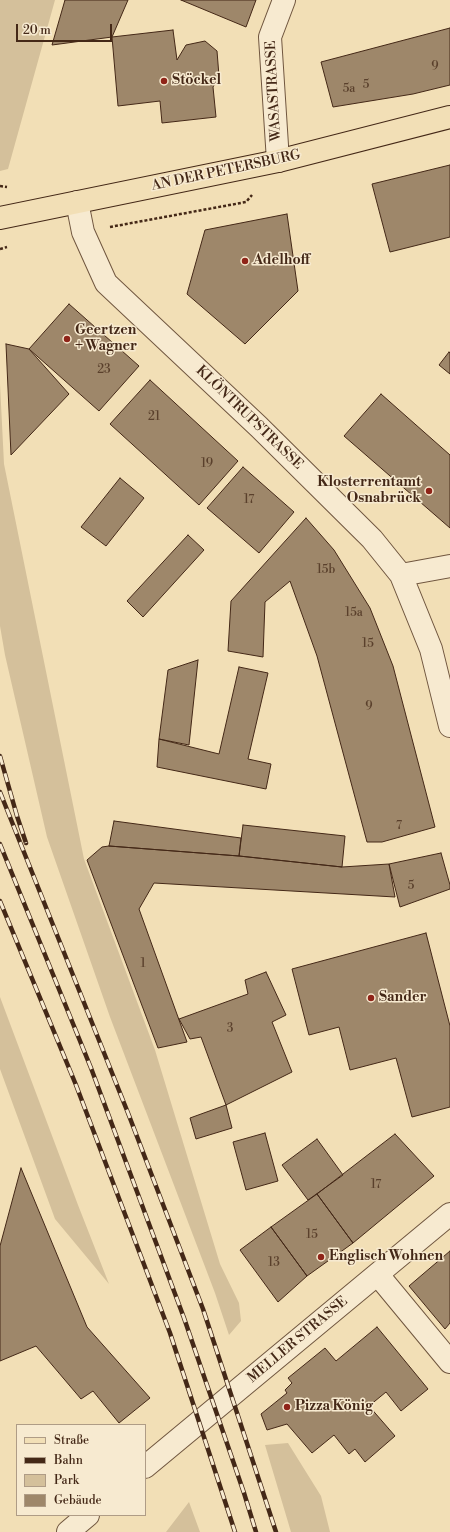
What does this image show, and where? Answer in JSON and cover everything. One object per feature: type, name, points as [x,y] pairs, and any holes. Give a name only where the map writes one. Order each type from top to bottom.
[{"type":"main road","name":"AN DER PETERSBURG","points":[[0,218],[278,162],[450,117]]},
{"type":"street","name":"WASASTRASSE","points":[[278,162],[270,37],[284,0]]},
{"type":"street","name":"KLÖNTRUPSTRASSE","points":[[77,202],[83,232],[106,283],[265,432],[372,539],[402,575],[431,649],[450,726]]},
{"type":"street","points":[[402,575],[450,566]]},
{"type":"street","name":"MELLER STRASSE","points":[[146,1466],[450,1214]]},
{"type":"street","points":[[378,1274],[450,1362]]},
{"type":"street","points":[[68,1532],[87,1516]]},
{"type":"path","points":[[83,232],[246,202]]},
{"type":"path","points":[[0,248],[8,247]]},
{"type":"green space","points":[[0,0],[55,0],[8,169],[0,171]]},
{"type":"green space","points":[[0,384],[4,464],[84,859],[155,1050],[220,1264],[239,1303],[241,1321],[229,1335],[215,1293],[110,1017],[47,837],[5,655],[0,626]]},
{"type":"green space","points":[[0,997],[109,1284],[55,1219],[0,1069]]},
{"type":"green space","points":[[288,1443],[321,1496],[330,1532],[291,1532],[265,1445]]},
{"type":"green space","points":[[189,1502],[200,1532],[166,1532]]},
{"type":"building","points":[[65,0],[128,0],[112,37],[52,45]]},
{"type":"building","points":[[181,0],[256,0],[246,27]]},
{"type":"building","points":[[450,28],[450,85],[413,94],[333,107],[321,62]]},
{"type":"building","points":[[173,30],[177,60],[186,45],[205,41],[217,51],[219,76],[213,87],[216,117],[162,123],[160,101],[118,106],[112,37]]},
{"type":"building","points":[[450,165],[450,237],[390,252],[372,184]]},
{"type":"building","name":"Adelhoff","points":[[287,214],[298,291],[245,344],[187,294],[205,230]]},
{"type":"building","points":[[69,304],[139,366],[99,411],[29,349]]},
{"type":"building","points":[[6,344],[29,349],[69,394],[11,455]]},
{"type":"building","points":[[449,352],[450,353],[450,374],[439,365]]},
{"type":"building","points":[[150,380],[238,461],[199,505],[110,424]]},
{"type":"building","name":"Klosterrentamt Osnabrück","points":[[381,394],[450,455],[450,528],[344,436]]},
{"type":"building","points":[[243,467],[294,512],[259,553],[207,508]]},
{"type":"building","points":[[120,478],[144,498],[106,546],[81,527]]},
{"type":"building","points":[[306,518],[334,550],[370,608],[393,666],[435,827],[382,842],[367,842],[317,656],[290,581],[265,602],[263,657],[228,651],[231,601]]},
{"type":"building","points":[[188,535],[204,550],[143,617],[127,601]]},
{"type":"building","points":[[198,660],[189,745],[159,739],[168,670]]},
{"type":"building","points":[[239,667],[268,673],[248,759],[271,764],[266,789],[157,767],[159,739],[219,754]]},
{"type":"building","points":[[114,821],[241,838],[239,856],[109,846]]},
{"type":"building","points":[[243,825],[345,836],[342,867],[239,856]]},
{"type":"building","points":[[109,846],[239,856],[342,867],[389,864],[395,897],[154,883],[139,909],[187,1042],[158,1048],[87,860],[102,847]]},
{"type":"building","points":[[441,853],[450,889],[400,907],[389,864]]},
{"type":"building","name":"Sander","points":[[426,933],[450,1026],[450,1107],[412,1117],[396,1058],[350,1070],[339,1027],[309,1035],[292,969]]},
{"type":"building","points":[[266,972],[286,1015],[272,1022],[292,1072],[226,1105],[201,1037],[190,1039],[179,1019],[248,994],[245,980]]},
{"type":"building","points":[[226,1105],[232,1128],[196,1139],[190,1118]]},
{"type":"building","points":[[265,1133],[278,1181],[246,1190],[233,1142]]},
{"type":"building","points":[[395,1134],[434,1176],[353,1243],[317,1194]]},
{"type":"building","points":[[317,1139],[343,1175],[308,1200],[282,1165]]},
{"type":"building","points":[[21,1168],[87,1327],[150,1398],[119,1423],[93,1391],[81,1399],[36,1346],[0,1361],[0,1246]]},
{"type":"building","points":[[317,1194],[353,1243],[307,1276],[271,1227]]},
{"type":"building","points":[[271,1227],[307,1276],[278,1302],[240,1250]]},
{"type":"building","points":[[450,1251],[450,1323],[445,1329],[409,1286]]},
{"type":"building","points":[[377,1327],[428,1389],[401,1411],[386,1392],[369,1406],[395,1436],[365,1462],[355,1449],[349,1454],[334,1435],[312,1453],[287,1424],[267,1430],[261,1414],[287,1393],[285,1390],[292,1383],[288,1378],[325,1348],[336,1361]]},
{"type":"railway","points":[[0,756],[26,843]]},
{"type":"railway","points":[[0,792],[128,1113],[203,1309],[276,1532]]},
{"type":"railway","points":[[0,844],[91,1068],[184,1318],[256,1532]]},
{"type":"railway","points":[[0,901],[76,1085],[170,1333],[235,1532]]},
{"type":"place","name":"Stöckel","points":[[164,81]]},
{"type":"place","name":"Adelhoff","points":[[245,261]]},
{"type":"place","name":"Geertzen + Wagner","points":[[67,339]]},
{"type":"place","name":"Klosterrentamt Osnabrück","points":[[429,491]]},
{"type":"place","name":"Sander","points":[[371,998]]},
{"type":"place","name":"Englisch Wohnen","points":[[321,1257]]},
{"type":"place","name":"Pizza König","points":[[287,1407]]}]
